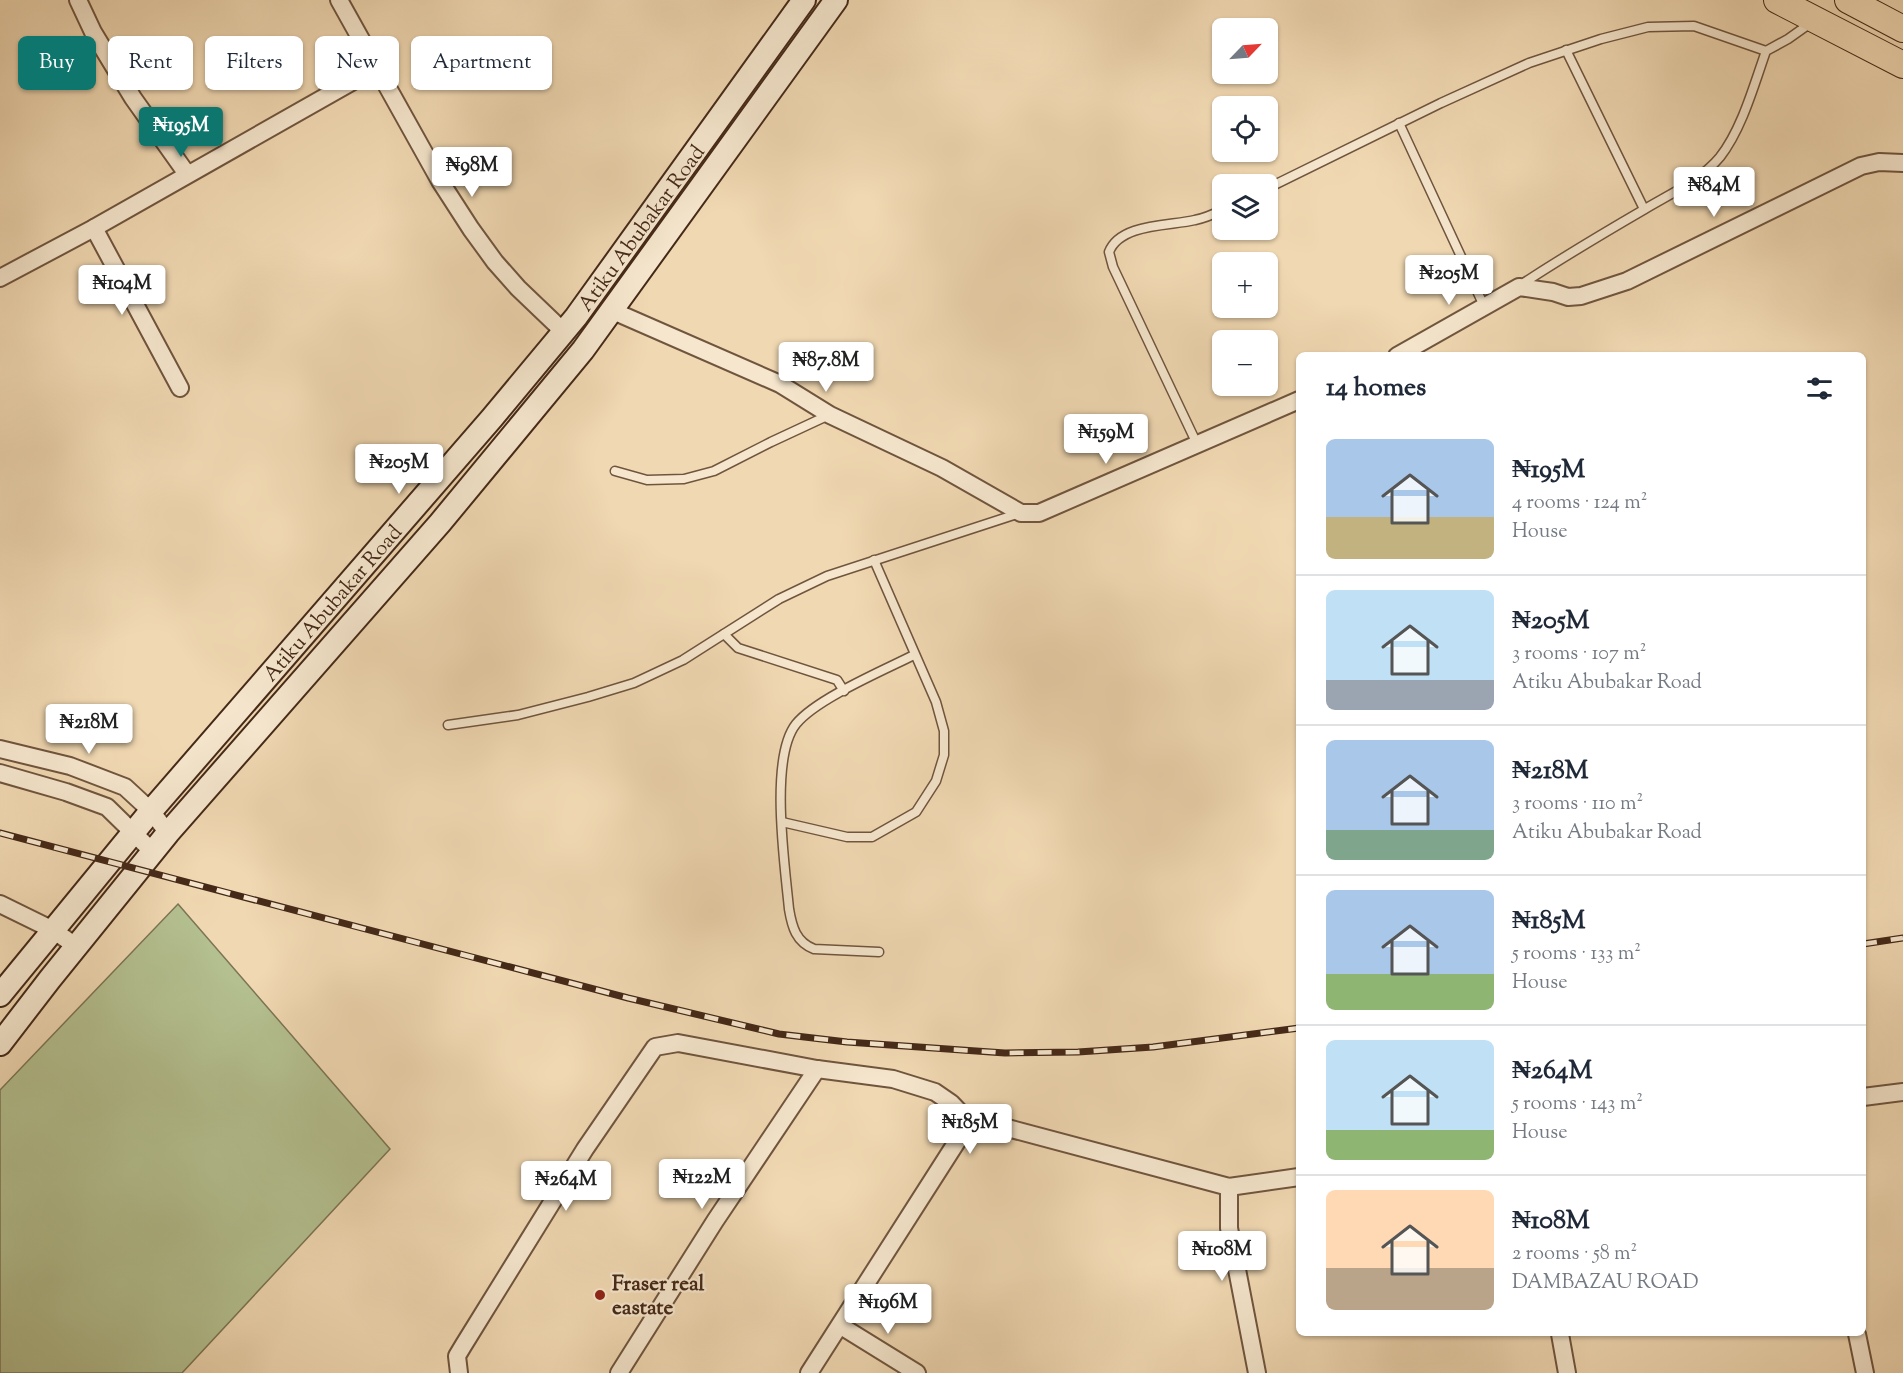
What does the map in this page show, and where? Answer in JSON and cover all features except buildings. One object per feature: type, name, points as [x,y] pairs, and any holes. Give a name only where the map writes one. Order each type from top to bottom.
[{"type":"main road","points":[[1777,0],[1903,65]]},
{"type":"main road","points":[[1819,23],[1835,0]]},
{"type":"main road","points":[[1848,0],[1903,29]]},
{"type":"street","points":[[78,0],[93,32],[133,98],[187,174]]},
{"type":"street","points":[[339,0],[360,36]]},
{"type":"street","name":"Atiku Abubakar Road","points":[[0,995],[151,811],[485,427],[564,332],[804,0]]},
{"type":"street","points":[[0,1044],[168,833],[440,523],[550,390],[613,311],[836,0]]},
{"type":"street","points":[[0,278],[94,228],[337,90]]},
{"type":"street","points":[[391,90],[440,181],[471,229],[518,288],[564,332]]},
{"type":"street","points":[[1404,352],[1518,287],[1553,292],[1568,297],[1602,290],[1627,281],[1861,166],[1878,162],[1903,163]]},
{"type":"street","points":[[94,228],[180,388]]},
{"type":"street","points":[[613,311],[780,384],[830,415],[942,468],[1021,513],[1039,513],[1296,401]]},
{"type":"street","points":[[0,749],[70,766],[125,787],[151,811],[168,833]]},
{"type":"street","points":[[0,773],[66,792],[107,807],[153,852]]},
{"type":"street","points":[[0,904],[52,930],[77,947]]},
{"type":"street","points":[[459,1373],[457,1356],[585,1149],[655,1047],[678,1043],[817,1069],[893,1079],[935,1092],[951,1103],[972,1125]]},
{"type":"street","points":[[619,1373],[817,1069]]},
{"type":"street","points":[[1866,1097],[1903,1092]]},
{"type":"street","points":[[809,1373],[965,1130],[972,1125],[981,1123],[1000,1126],[1229,1187],[1296,1177]]},
{"type":"street","points":[[1229,1187],[1229,1228],[1257,1373]]},
{"type":"street","points":[[841,1326],[917,1373]]},
{"type":"street","points":[[1560,1336],[1568,1373]]},
{"type":"street","points":[[1857,1336],[1865,1373]]},
{"type":"lane","points":[[1518,287],[1552,264],[1677,191],[1704,172],[1720,157],[1733,136],[1766,51],[1819,23]]},
{"type":"lane","points":[[1278,183],[1528,63],[1648,27],[1694,26],[1766,51]]},
{"type":"lane","points":[[1566,50],[1644,209]]},
{"type":"lane","points":[[1399,123],[1484,306]]},
{"type":"lane","points":[[1197,444],[1113,267],[1109,252],[1113,243],[1151,226],[1196,220],[1212,214]]},
{"type":"lane","points":[[615,471],[647,480],[684,479],[714,471],[830,415]]},
{"type":"lane","points":[[447,725],[518,715],[634,683],[683,660],[779,599],[826,576],[1021,513]]},
{"type":"lane","points":[[782,822],[848,837],[872,837],[915,812],[936,782],[944,755],[944,731],[936,702],[874,560]]},
{"type":"lane","points":[[724,634],[738,648],[837,680],[844,691]]},
{"type":"lane","points":[[879,952],[814,949],[804,945],[799,938],[789,909],[782,822],[784,758],[789,736],[796,724],[812,710],[914,655]]},
{"type":"green space","points":[[178,904],[390,1149],[182,1373],[0,1373],[0,1090]]},
{"type":"railway","points":[[0,833],[628,998],[779,1034],[847,1042],[1005,1053],[1078,1052],[1153,1047],[1296,1028]]},
{"type":"railway","points":[[1866,944],[1903,938]]},
{"type":"place","name":"Fraser real eastate","points":[[600,1295]]}]
